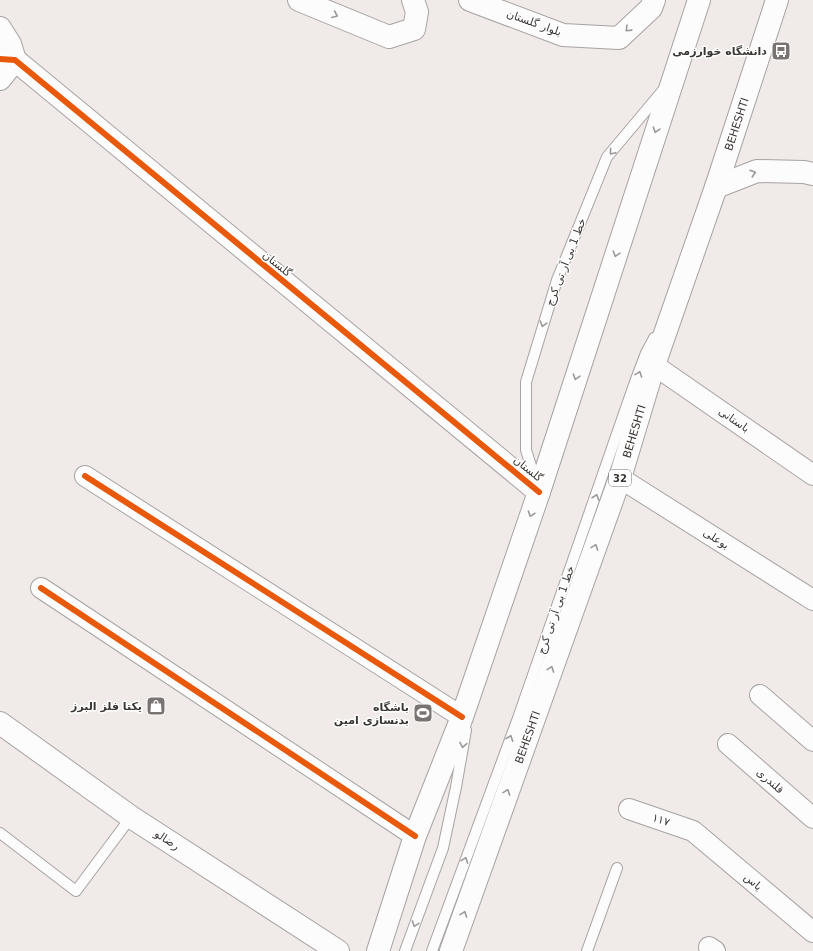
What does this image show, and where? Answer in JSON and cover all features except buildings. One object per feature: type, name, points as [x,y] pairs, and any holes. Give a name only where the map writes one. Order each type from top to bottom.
[{"type":"main road","points":[[299,0],[389,37],[414,30],[417,12],[413,0]]},
{"type":"main road","name":"بلوار گلستان","points":[[470,0],[563,35],[619,38],[650,8],[654,0]]},
{"type":"main road","points":[[378,951],[415,836],[462,717],[539,492],[672,79],[699,0]]},
{"type":"main road","name":"BEHESHTI","points":[[451,951],[620,478],[654,365],[716,187],[777,0]]},
{"type":"main road","points":[[0,28],[10,44],[7,59],[0,79]]},
{"type":"main road","name":"گلستان","points":[[7,59],[539,492]]},
{"type":"main road","points":[[716,187],[757,171],[804,172],[813,174]]},
{"type":"main road","name":"رضالو","points":[[0,724],[131,817],[338,951]]},
{"type":"street","name":"باستانی","points":[[654,365],[813,475]]},
{"type":"street","points":[[85,476],[462,717]]},
{"type":"street","name":"بوعلی","points":[[620,478],[813,600]]},
{"type":"street","points":[[41,588],[415,836]]},
{"type":"street","points":[[760,695],[813,741]]},
{"type":"street","name":"قلندری","points":[[728,744],[813,818]]},
{"type":"street","name":"۱۱۷","points":[[629,809],[693,831]]},
{"type":"street","name":"یاس","points":[[693,831],[813,932]]},
{"type":"lane","name":"خط 1 بی آر تی کرج","points":[[539,492],[526,450],[526,382],[557,280],[607,157],[672,79]]},
{"type":"lane","name":"خط 1 بی آر تی کرج","points":[[432,951],[518,718],[646,353],[687,271]]},
{"type":"lane","points":[[405,951],[443,848],[456,787],[474,679]]},
{"type":"lane","points":[[0,833],[76,890],[131,817]]},
{"type":"lane","points":[[587,951],[617,868]]},
{"type":"cycle path","points":[[0,59],[15,60],[539,492]]},
{"type":"cycle path","points":[[85,476],[462,717]]},
{"type":"cycle path","points":[[41,588],[415,836]]},
{"type":"place","name":"دانشگاه خوارزمی","points":[[781,51]]},
{"type":"place","name":"یکتا فلز البرز","points":[[156,706]]},
{"type":"place","name":"باشگاه بدنسازی امین","points":[[423,713]]}]
